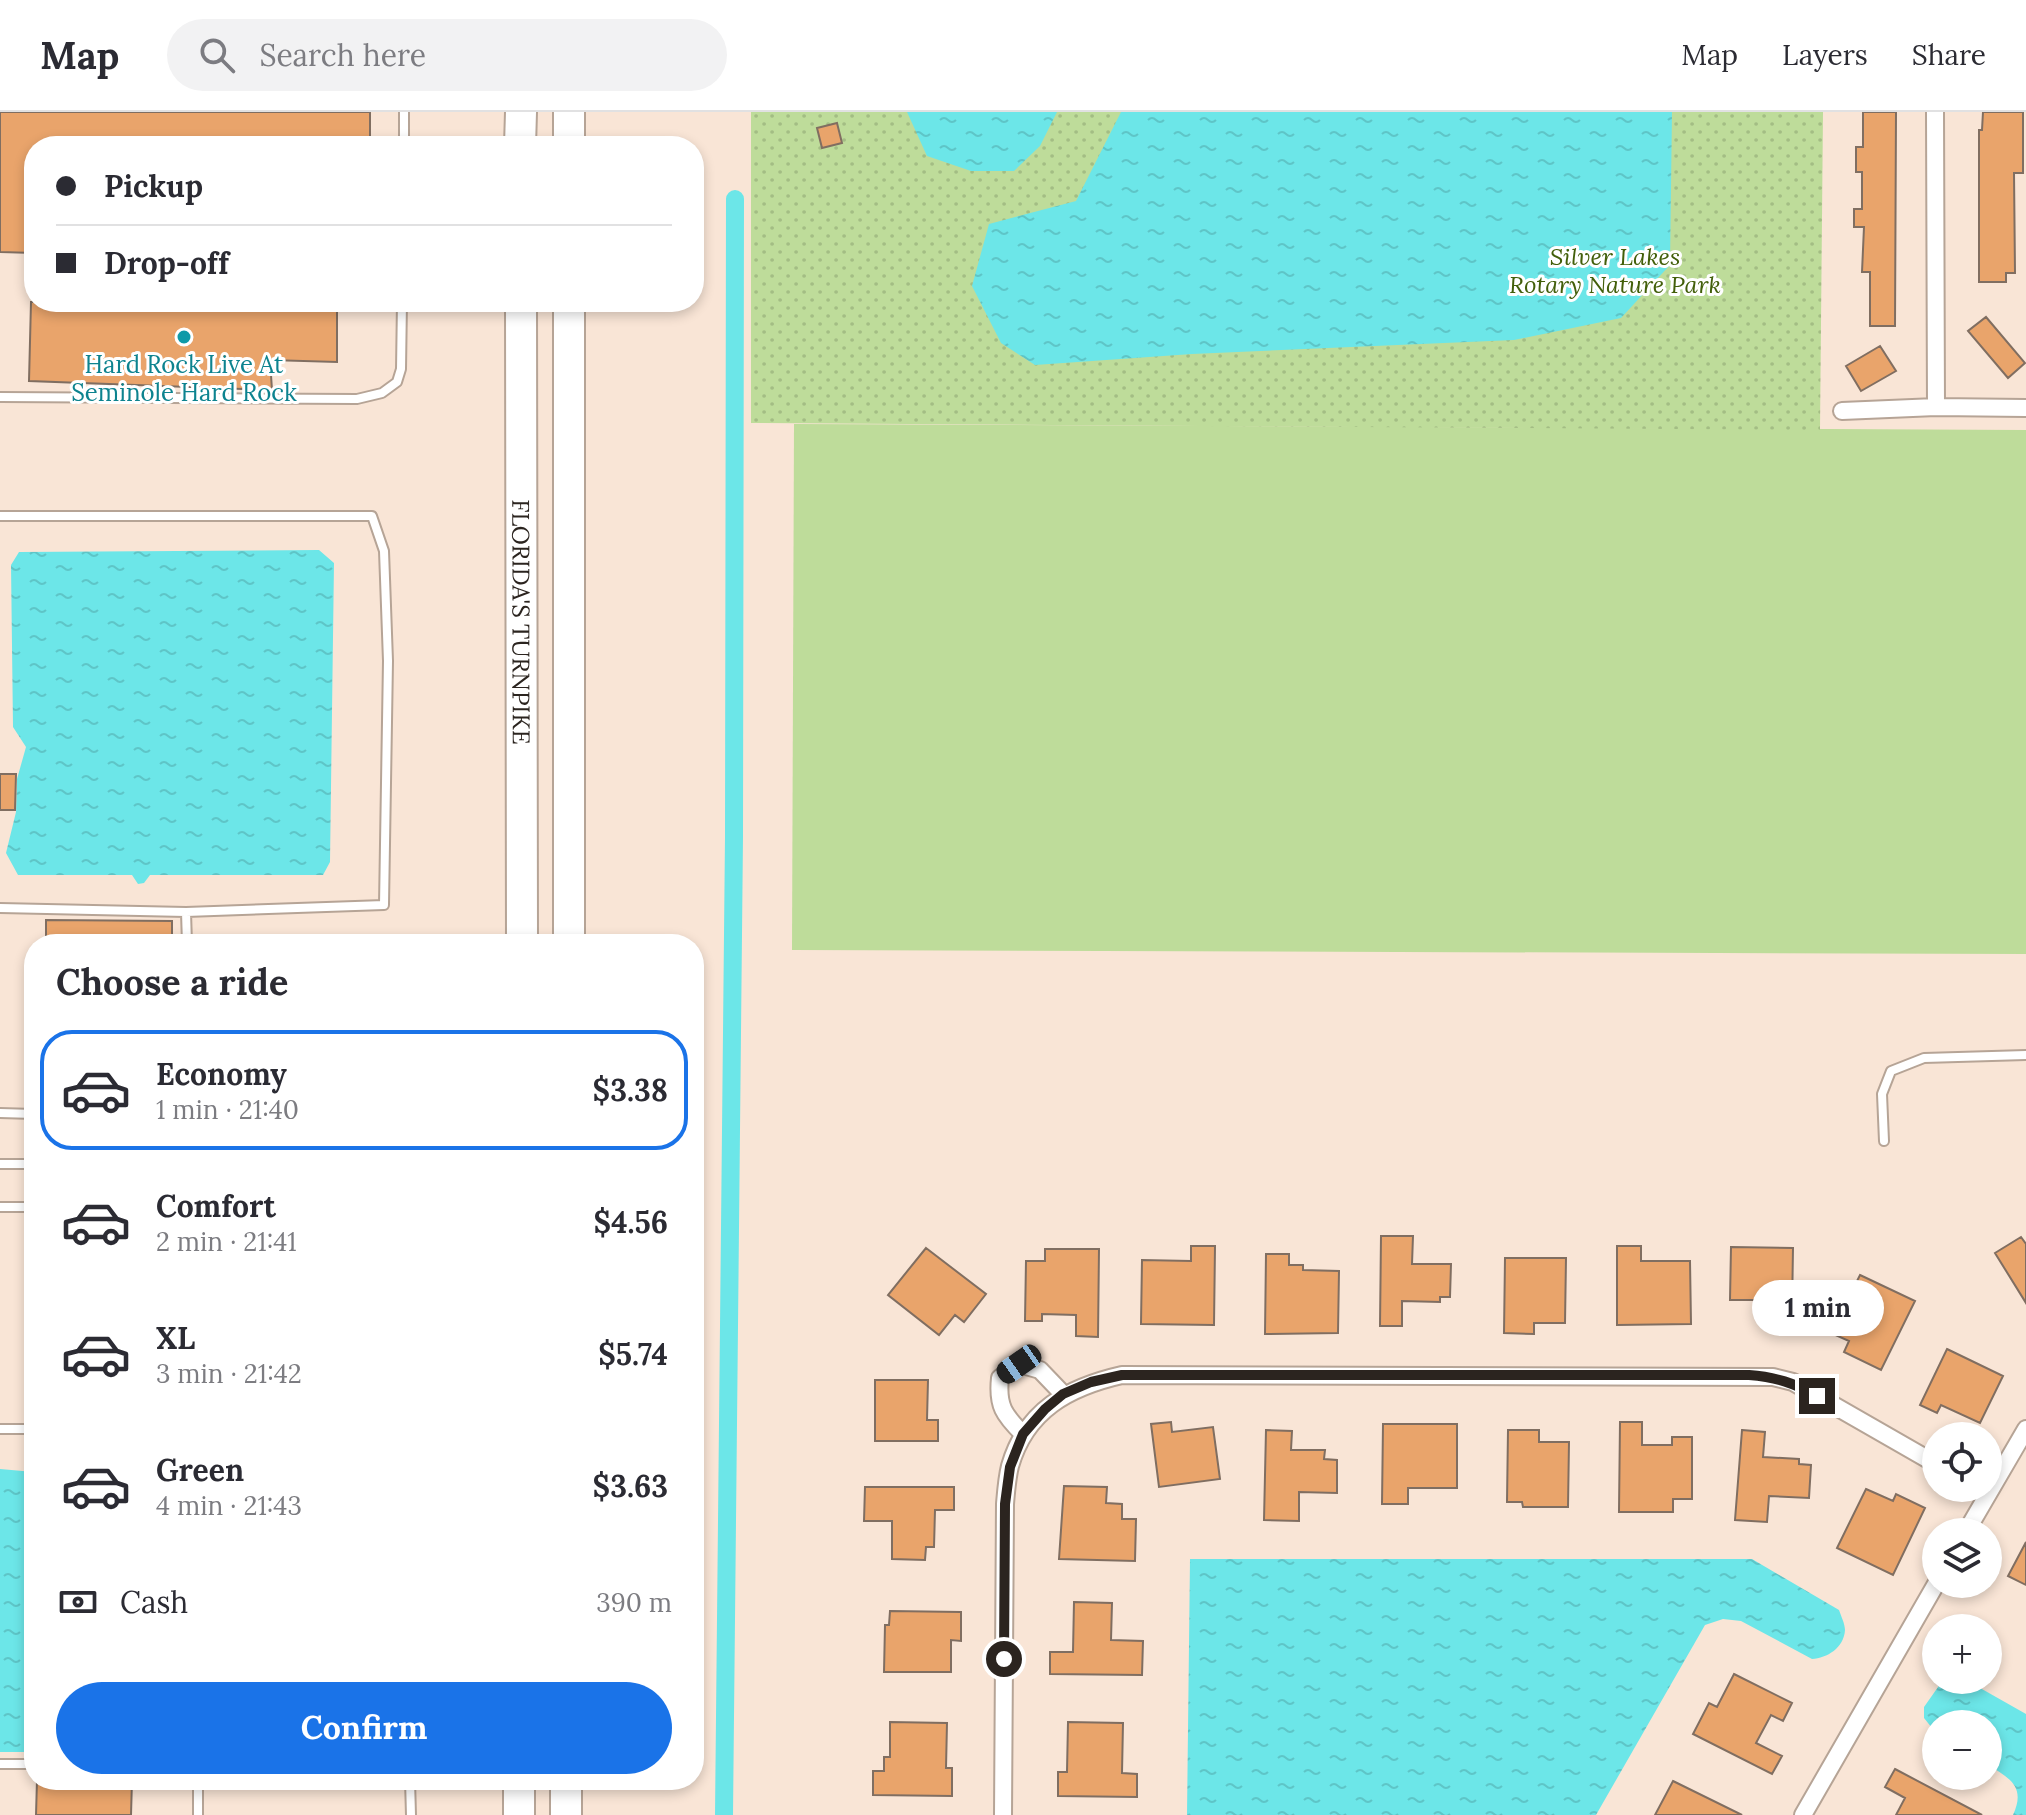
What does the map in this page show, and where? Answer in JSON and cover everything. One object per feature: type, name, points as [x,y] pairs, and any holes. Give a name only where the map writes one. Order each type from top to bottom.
[{"type":"highway","points":[[520,136],[521,112]]},
{"type":"highway","points":[[568,136],[569,112]]},
{"type":"highway","name":"FLORIDA'S TURNPIKE","points":[[521,312],[522,934]]},
{"type":"highway","name":"FLORIDA'S TURNPIKE","points":[[569,312],[569,934]]},
{"type":"highway","points":[[519,1790],[519,1815]]},
{"type":"highway","points":[[566,1790],[566,1815]]},
{"type":"street","points":[[1935,112],[1936,407]]},
{"type":"street","points":[[1842,411],[1936,407],[2026,408]]},
{"type":"street","points":[[1023,1434],[1006,1416],[998,1396],[1000,1378],[1019,1364],[1040,1370],[1063,1394]]},
{"type":"street","points":[[1003,1815],[1005,1504],[1010,1467],[1023,1434],[1045,1409],[1063,1394],[1091,1382],[1122,1375],[1761,1376],[1793,1382],[1922,1456]]},
{"type":"street","points":[[2002,1464],[2026,1429]]},
{"type":"street","points":[[1803,1815],[1928,1598]]},
{"type":"lane","points":[[404,112],[404,136]]},
{"type":"lane","points":[[0,397],[357,399],[382,393],[397,382],[401,369],[402,312]]},
{"type":"lane","points":[[0,516],[372,516],[384,551],[388,661],[384,905],[186,912],[0,908]]},
{"type":"lane","points":[[186,912],[187,934]]},
{"type":"lane","points":[[1884,1141],[1882,1094],[1891,1071],[1924,1058],[2026,1055]]},
{"type":"lane","points":[[0,1113],[24,1114]]},
{"type":"lane","points":[[0,1164],[24,1164]]},
{"type":"lane","points":[[0,1207],[24,1207]]},
{"type":"lane","points":[[0,1429],[24,1429]]},
{"type":"lane","points":[[0,1764],[24,1764]]},
{"type":"lane","points":[[198,1790],[198,1815]]},
{"type":"lane","points":[[410,1790],[411,1815]]},
{"type":"green space","name":"Silver Lakes Rotary Nature Park","points":[[751,112],[1823,112],[1820,430],[751,423]]},
{"type":"green space","points":[[794,424],[2026,430],[2026,954],[792,950]]},
{"type":"water","points":[[907,112],[1057,112],[1040,146],[1014,171],[971,171],[927,156]]},
{"type":"water","points":[[1121,112],[1672,112],[1670,265],[1621,318],[1514,340],[1192,354],[1035,365],[1001,343],[972,286],[989,224],[1076,201]]},
{"type":"water","points":[[319,550],[334,563],[330,862],[323,875],[150,875],[144,883],[138,884],[132,875],[18,875],[6,853],[16,812],[17,779],[26,747],[13,727],[11,565],[19,552]]},
{"type":"water","points":[[0,1469],[24,1471],[24,1752],[0,1752]]},
{"type":"water","points":[[1190,1559],[1752,1559],[1839,1610],[1845,1630],[1842,1642],[1834,1651],[1812,1659],[1741,1621],[1723,1619],[1705,1625],[1596,1815],[1187,1815]]},
{"type":"water","points":[[1933,1694],[1991,1694],[2026,1714],[2026,1815],[2013,1815],[2017,1790],[2002,1773],[2002,1710],[1924,1710]]},
{"type":"building","points":[[0,112],[370,112],[370,136],[24,136],[24,253],[0,252]]},
{"type":"building","points":[[1863,112],[1896,112],[1895,326],[1870,326],[1870,272],[1862,272],[1864,227],[1854,227],[1854,209],[1862,209],[1862,172],[1856,172],[1856,147],[1863,147]]},
{"type":"building","points":[[1983,112],[2023,112],[2023,173],[2014,173],[2015,273],[2006,273],[2006,282],[1979,282],[1979,130],[1982,130]]},
{"type":"building","points":[[837,123],[842,143],[822,148],[817,128]]},
{"type":"building","name":"Hard Rock Live At Seminole Hard Rock","points":[[31,312],[337,312],[337,362],[270,360],[272,390],[29,381]]},
{"type":"building","points":[[1986,317],[2025,363],[2008,378],[1968,331]]},
{"type":"building","points":[[1880,346],[1896,371],[1861,391],[1846,366]]},
{"type":"building","points":[[0,774],[16,774],[15,810],[0,810]]},
{"type":"building","points":[[46,920],[172,921],[172,934],[46,934]]},
{"type":"building","points":[[1381,1236],[1413,1236],[1412,1264],[1451,1264],[1450,1297],[1440,1297],[1440,1302],[1402,1301],[1402,1326],[1380,1326]]},
{"type":"building","points":[[2021,1237],[2026,1244],[2026,1303],[1995,1253]]},
{"type":"building","points":[[1191,1246],[1215,1246],[1214,1325],[1141,1324],[1142,1260],[1191,1261]]},
{"type":"building","points":[[1617,1246],[1641,1246],[1641,1261],[1690,1261],[1691,1324],[1617,1325]]},
{"type":"building","points":[[1731,1247],[1793,1248],[1792,1311],[1771,1311],[1771,1300],[1730,1300]]},
{"type":"building","points":[[926,1248],[986,1294],[964,1322],[955,1315],[939,1335],[888,1295]]},
{"type":"building","points":[[1045,1249],[1099,1249],[1098,1337],[1076,1336],[1076,1315],[1042,1314],[1042,1321],[1025,1321],[1026,1261],[1045,1261]]},
{"type":"building","points":[[1266,1254],[1289,1254],[1289,1265],[1303,1265],[1303,1270],[1339,1271],[1338,1333],[1265,1334]]},
{"type":"building","points":[[1505,1258],[1566,1258],[1565,1323],[1534,1323],[1534,1334],[1504,1333]]},
{"type":"building","points":[[1860,1275],[1915,1301],[1881,1370],[1844,1352],[1849,1341],[1831,1333]]},
{"type":"building","points":[[1947,1349],[2003,1376],[1980,1422],[1941,1405],[1937,1413],[1920,1405]]},
{"type":"building","points":[[875,1380],[928,1380],[927,1420],[938,1420],[938,1441],[875,1441]]},
{"type":"building","points":[[1171,1422],[1172,1432],[1213,1427],[1220,1479],[1159,1487],[1151,1424]]},
{"type":"building","points":[[1620,1422],[1642,1422],[1642,1445],[1672,1445],[1672,1437],[1692,1437],[1692,1499],[1673,1499],[1673,1512],[1619,1512]]},
{"type":"building","points":[[1383,1424],[1457,1424],[1457,1488],[1408,1488],[1408,1504],[1382,1504]]},
{"type":"building","points":[[1266,1430],[1292,1431],[1291,1450],[1325,1450],[1324,1459],[1337,1460],[1337,1493],[1299,1492],[1299,1521],[1264,1520]]},
{"type":"building","points":[[1508,1430],[1539,1430],[1539,1442],[1569,1442],[1568,1507],[1523,1507],[1522,1502],[1507,1502]]},
{"type":"building","points":[[1742,1430],[1765,1432],[1763,1457],[1799,1459],[1799,1464],[1811,1465],[1809,1498],[1769,1496],[1767,1522],[1735,1520]]},
{"type":"building","points":[[1064,1486],[1107,1487],[1106,1503],[1122,1504],[1122,1519],[1136,1519],[1135,1561],[1059,1559]]},
{"type":"building","points":[[865,1487],[954,1487],[954,1510],[935,1510],[934,1547],[926,1547],[925,1560],[892,1559],[892,1521],[864,1521]]},
{"type":"building","points":[[1866,1489],[1893,1501],[1896,1494],[1925,1508],[1893,1575],[1837,1548]]},
{"type":"building","points":[[2026,1542],[2026,1585],[2008,1576]]},
{"type":"building","points":[[1074,1602],[1112,1603],[1111,1640],[1143,1641],[1142,1675],[1050,1674],[1050,1652],[1073,1652]]},
{"type":"building","points":[[890,1611],[961,1612],[961,1641],[951,1640],[951,1672],[884,1672],[885,1625],[889,1625]]},
{"type":"building","points":[[1734,1674],[1792,1703],[1783,1721],[1771,1715],[1756,1743],[1782,1756],[1772,1774],[1693,1734],[1709,1703],[1717,1707]]},
{"type":"building","points":[[890,1722],[947,1723],[946,1768],[952,1768],[952,1796],[873,1795],[873,1771],[884,1771],[884,1757],[890,1757]]},
{"type":"building","points":[[1068,1722],[1123,1723],[1122,1773],[1137,1774],[1137,1797],[1058,1796],[1058,1772],[1067,1772]]},
{"type":"building","points":[[1895,1769],[1922,1783],[1922,1790],[1935,1790],[1982,1815],[1896,1815],[1905,1798],[1885,1787]]},
{"type":"building","points":[[1673,1781],[1742,1815],[1655,1815]]},
{"type":"building","points":[[37,1790],[132,1790],[131,1815],[36,1815]]},
{"type":"waterway","points":[[724,1815],[734,837],[735,199]]},
{"type":"place","name":"Hard Rock Live At Seminole Hard Rock","points":[[184,337]]},
{"type":"route","points":[[1004,1659],[1005,1504],[1010,1467],[1023,1434],[1045,1409],[1063,1394],[1091,1382],[1122,1375],[1749,1375],[1793,1382],[1817,1396]]}]
